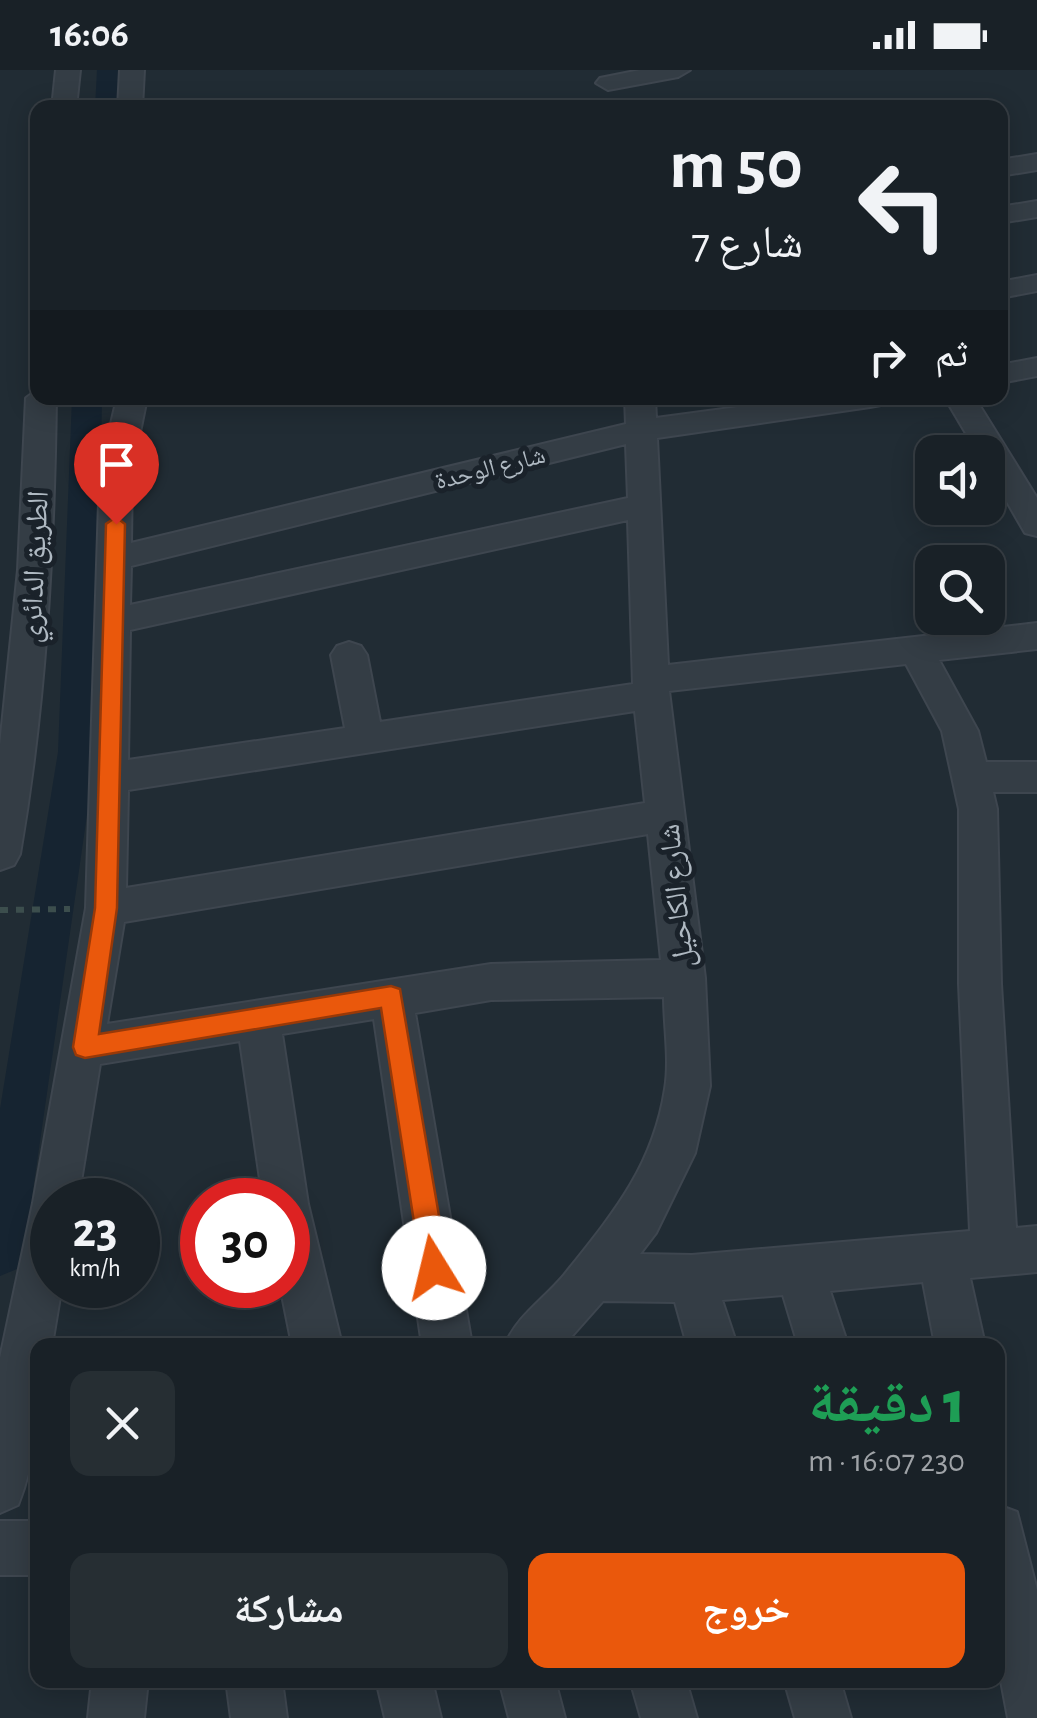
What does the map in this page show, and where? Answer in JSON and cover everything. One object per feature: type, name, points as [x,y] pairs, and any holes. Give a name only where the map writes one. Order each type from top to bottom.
[{"type":"street","points":[[65,100],[68,70]]},
{"type":"street","points":[[130,100],[132,70]]},
{"type":"street","points":[[609,87],[678,70]]},
{"type":"street","points":[[1008,167],[1037,162]]},
{"type":"street","points":[[1008,214],[1037,209]]},
{"type":"street","points":[[1008,288],[1037,283]]},
{"type":"street","points":[[1008,372],[1037,367]]},
{"type":"street","name":"الطريق الدائري","points":[[0,854],[30,644],[38,543],[41,405]]},
{"type":"street","points":[[59,1178],[85,1047],[88,908],[110,778],[116,470],[130,405]]},
{"type":"street","name":"شارع الوحدة","points":[[115,558],[641,414],[770,405]]},
{"type":"street","points":[[964,405],[1037,525]]},
{"type":"street","name":"شارع الكاحيل","points":[[546,1338],[640,1217],[672,1153],[688,1086],[684,978],[651,688],[641,414]]},
{"type":"street","points":[[113,621],[645,505]]},
{"type":"street","points":[[110,778],[365,739],[651,688],[1037,636]]},
{"type":"street","points":[[594,1277],[692,1279],[1016,1250],[980,984],[980,836],[972,777],[960,732],[916,650]]},
{"type":"street","points":[[349,655],[365,739]]},
{"type":"street","points":[[972,777],[1037,777]]},
{"type":"street","points":[[88,908],[668,814]]},
{"type":"street","points":[[85,1047],[491,982],[684,978]]},
{"type":"street","points":[[391,996],[445,1338]]},
{"type":"street","points":[[258,1018],[283,1178]]},
{"type":"street","points":[[942,1256],[959,1338]]},
{"type":"street","points":[[799,1269],[821,1338]]},
{"type":"street","points":[[692,1279],[710,1338]]},
{"type":"street","points":[[0,1487],[34,1308]]},
{"type":"street","points":[[309,1308],[315,1338]]},
{"type":"street","points":[[0,1548],[30,1548]]},
{"type":"street","points":[[1005,1565],[1036,1718]]},
{"type":"street","points":[[116,1718],[119,1688]]},
{"type":"street","points":[[255,1688],[258,1718]]},
{"type":"street","points":[[406,1688],[413,1718]]},
{"type":"street","points":[[529,1688],[537,1718]]},
{"type":"street","points":[[660,1688],[669,1718]]},
{"type":"street","points":[[815,1688],[824,1718]]},
{"type":"path","points":[[0,910],[88,908]]},
{"type":"waterway","points":[[107,100],[109,70]]},
{"type":"waterway","points":[[0,1253],[77,752],[87,405]]},
{"type":"route","points":[[116,524],[106,908],[85,1047],[391,996],[434,1268]]}]
